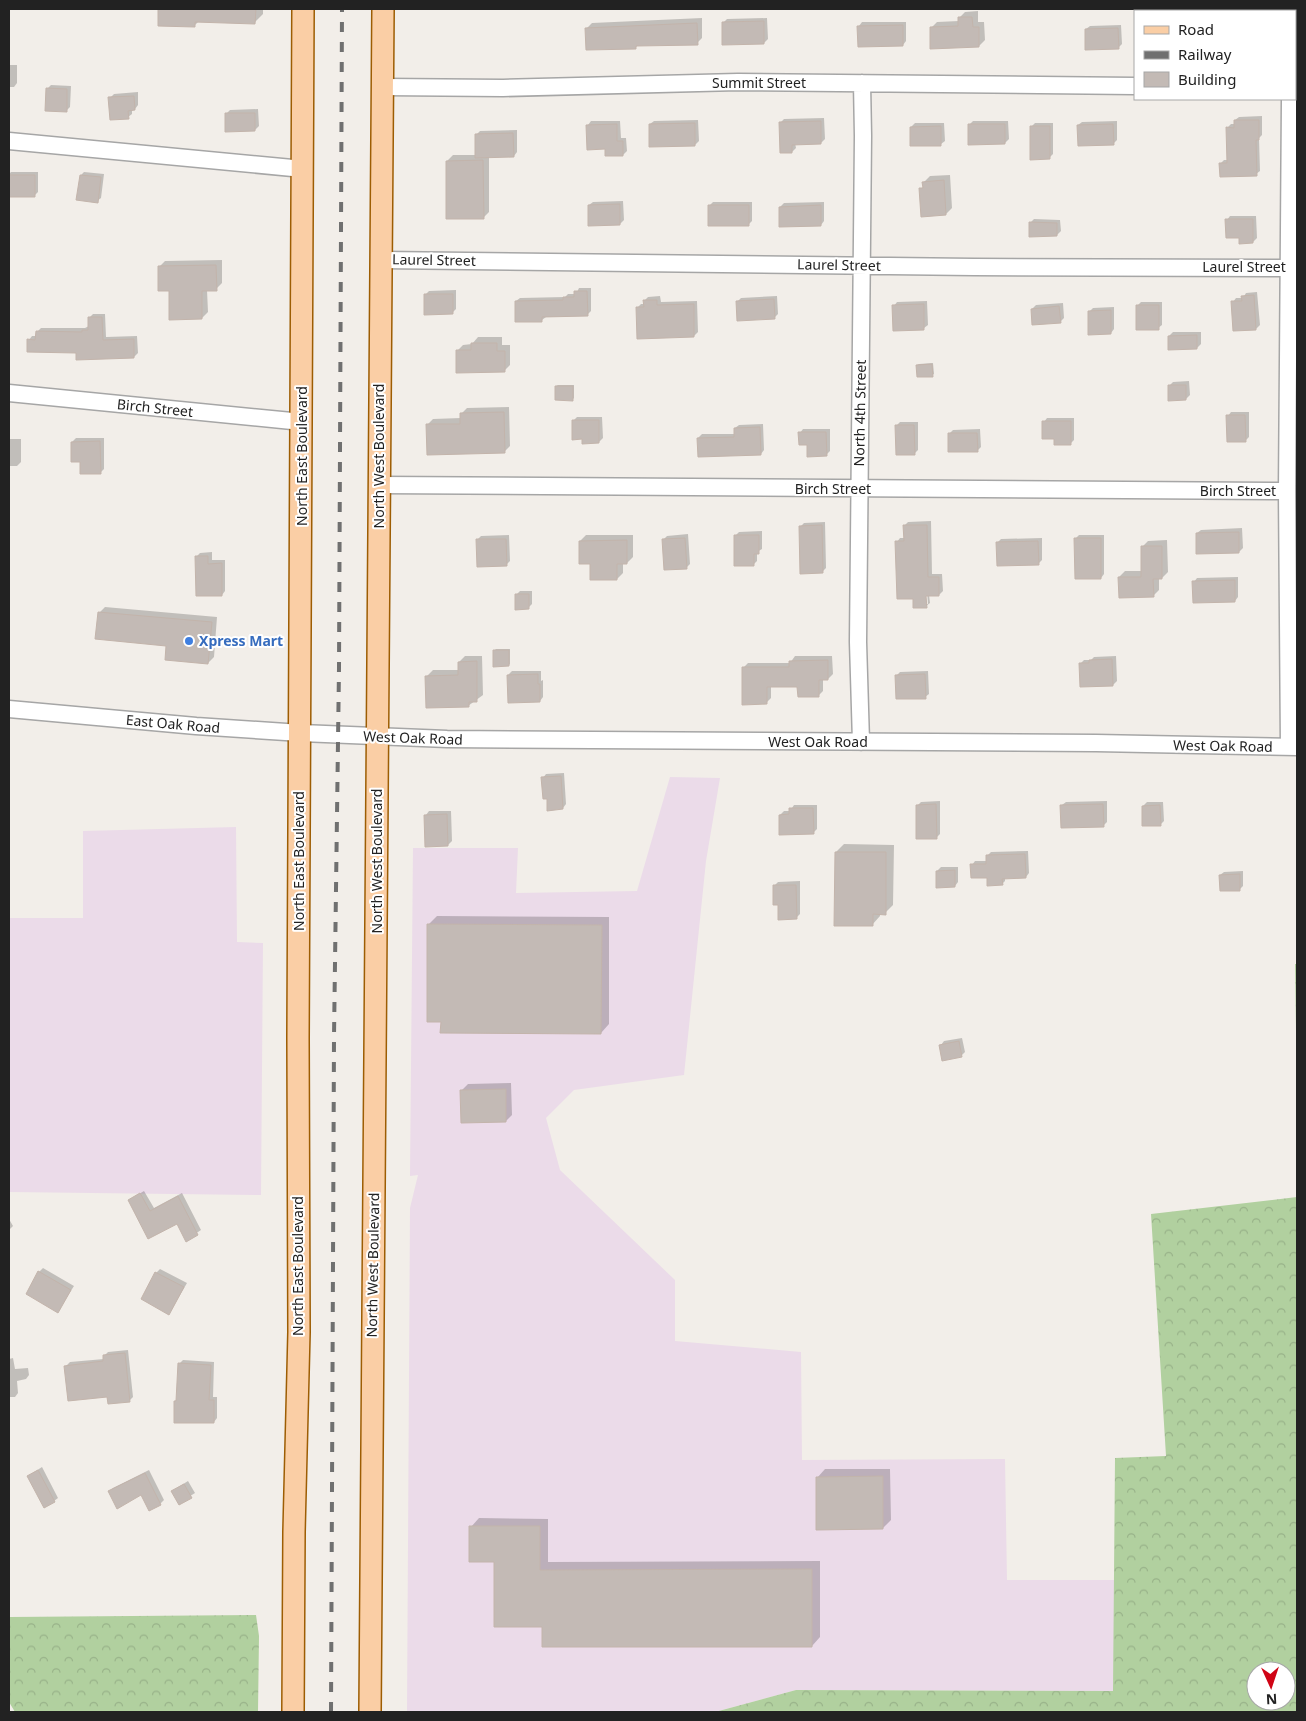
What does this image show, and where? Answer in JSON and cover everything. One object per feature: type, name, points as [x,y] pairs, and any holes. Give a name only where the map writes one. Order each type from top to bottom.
[{"type":"main road","name":"North East Boulevard","points":[[293,1712],[294,1532],[299,1332],[298,1038],[303,9]]},
{"type":"main road","name":"North West Boulevard","points":[[370,1712],[383,9]]},
{"type":"street","name":"Summit Street","points":[[383,86],[502,88],[738,82],[1134,86]]},
{"type":"street","name":"North 4th Street","points":[[861,742],[858,642],[862,83]]},
{"type":"street","points":[[1290,100],[1293,268],[1287,492],[1293,747]]},
{"type":"street","points":[[9,141],[302,169]]},
{"type":"street","name":"Laurel Street","points":[[381,260],[862,266],[1293,268]]},
{"type":"street","name":"Birch Street","points":[[9,393],[302,422]]},
{"type":"street","name":"Birch Street","points":[[379,485],[1287,492]]},
{"type":"street","name":"East Oak Road","points":[[9,709],[196,726],[338,736]]},
{"type":"street","name":"West Oak Road","points":[[338,736],[613,741],[1096,743],[1293,747]]},
{"type":"shaded area","points":[[670,777],[720,778],[706,861],[684,1075],[574,1090],[546,1118],[560,1170],[675,1280],[675,1341],[801,1352],[802,1460],[1005,1459],[1007,1580],[1114,1580],[1114,1691],[796,1690],[715,1712],[407,1712],[410,1208],[418,1175],[410,1176],[413,848],[518,848],[516,893],[637,891]]},
{"type":"shaded area","points":[[236,827],[237,942],[263,943],[261,1195],[9,1192],[9,918],[83,918],[83,831]]},
{"type":"green space","points":[[1295,964],[1297,964],[1297,1098]]},
{"type":"green space","points":[[1297,1197],[1297,1712],[715,1712],[796,1690],[1113,1691],[1115,1458],[1166,1456],[1151,1214]]},
{"type":"green space","points":[[256,1615],[259,1636],[258,1712],[15,1712],[9,1702],[9,1617]]},
{"type":"building","points":[[158,9],[256,9],[255,24],[195,22],[195,27],[158,26]]},
{"type":"building","points":[[958,17],[972,17],[973,27],[979,27],[979,47],[930,49],[930,27],[958,26]]},
{"type":"building","points":[[764,21],[764,44],[722,45],[722,22]]},
{"type":"building","points":[[697,23],[698,45],[636,46],[636,49],[586,50],[585,28]]},
{"type":"building","points":[[903,25],[903,46],[858,47],[857,26]]},
{"type":"building","points":[[1118,28],[1119,49],[1085,50],[1085,29]]},
{"type":"building","points":[[46,88],[67,89],[67,112],[45,111]]},
{"type":"building","points":[[134,96],[135,110],[128,111],[129,119],[110,120],[108,97]]},
{"type":"building","points":[[225,113],[255,113],[255,131],[225,132]]},
{"type":"building","points":[[1234,120],[1259,120],[1259,140],[1256,140],[1257,176],[1220,177],[1219,163],[1227,163],[1226,127],[1234,128]]},
{"type":"building","points":[[821,121],[821,144],[792,145],[792,153],[780,153],[779,122]]},
{"type":"building","points":[[695,123],[695,146],[649,147],[649,124]]},
{"type":"building","points":[[617,124],[617,141],[623,141],[623,156],[605,156],[605,149],[587,150],[586,125]]},
{"type":"building","points":[[968,124],[1005,124],[1005,144],[968,145]]},
{"type":"building","points":[[1113,124],[1114,145],[1078,146],[1077,125]]},
{"type":"building","points":[[941,126],[941,146],[910,146],[910,127]]},
{"type":"building","points":[[1030,126],[1050,126],[1050,159],[1030,160]]},
{"type":"building","points":[[513,133],[514,157],[475,158],[475,134]]},
{"type":"building","points":[[483,160],[484,219],[446,219],[446,161]]},
{"type":"building","points":[[9,175],[35,175],[35,197],[9,197]]},
{"type":"building","points":[[80,175],[101,177],[98,203],[76,200]]},
{"type":"building","points":[[944,180],[946,215],[921,217],[919,188],[923,188],[922,182]]},
{"type":"building","points":[[620,204],[620,225],[588,226],[588,205]]},
{"type":"building","points":[[708,205],[749,205],[749,226],[708,226]]},
{"type":"building","points":[[821,205],[821,226],[779,227],[779,207]]},
{"type":"building","points":[[1225,219],[1253,219],[1253,243],[1239,244],[1239,238],[1226,238]]},
{"type":"building","points":[[1029,222],[1057,223],[1057,236],[1029,237]]},
{"type":"building","points":[[216,265],[217,291],[202,291],[202,319],[169,320],[169,291],[158,291],[158,266]]},
{"type":"building","points":[[574,291],[587,291],[588,316],[542,317],[542,322],[515,322],[515,301],[563,300],[563,297],[574,297]]},
{"type":"building","points":[[424,294],[453,294],[453,314],[424,315]]},
{"type":"building","points":[[1254,295],[1256,330],[1233,331],[1231,301],[1242,301],[1241,296]]},
{"type":"building","points":[[774,299],[775,319],[737,321],[736,301]]},
{"type":"building","points":[[643,300],[657,300],[657,305],[694,304],[694,337],[637,339],[636,307],[644,307]]},
{"type":"building","points":[[924,304],[924,330],[893,331],[892,305]]},
{"type":"building","points":[[1136,305],[1159,305],[1159,330],[1136,330]]},
{"type":"building","points":[[1059,306],[1061,323],[1032,325],[1031,309]]},
{"type":"building","points":[[1111,310],[1111,334],[1088,335],[1088,311]]},
{"type":"building","points":[[88,317],[102,317],[103,340],[134,339],[134,358],[76,360],[76,353],[27,352],[27,339],[35,340],[36,331],[82,332],[82,330],[88,330]]},
{"type":"building","points":[[1197,335],[1197,349],[1168,350],[1168,336]]},
{"type":"building","points":[[471,343],[497,343],[497,351],[505,351],[505,372],[456,373],[456,350],[471,350]]},
{"type":"building","points":[[932,364],[933,377],[917,377],[916,365]]},
{"type":"building","points":[[1168,385],[1186,385],[1186,400],[1168,401]]},
{"type":"building","points":[[555,386],[573,386],[573,401],[555,400]]},
{"type":"building","points":[[504,412],[505,453],[427,455],[426,424],[460,424],[460,413]]},
{"type":"building","points":[[1226,415],[1245,415],[1246,442],[1227,442]]},
{"type":"building","points":[[572,420],[599,420],[599,443],[582,444],[582,439],[572,440]]},
{"type":"building","points":[[1042,421],[1071,421],[1071,445],[1054,445],[1054,439],[1042,439]]},
{"type":"building","points":[[895,425],[914,425],[915,455],[896,455]]},
{"type":"building","points":[[760,427],[761,455],[698,457],[697,438],[734,437],[734,428]]},
{"type":"building","points":[[798,432],[826,432],[827,456],[807,457],[807,445],[799,445]]},
{"type":"building","points":[[948,433],[977,433],[978,452],[948,452]]},
{"type":"building","points":[[100,441],[101,474],[80,474],[80,462],[71,462],[71,442]]},
{"type":"building","points":[[822,525],[823,573],[800,574],[799,526]]},
{"type":"building","points":[[903,525],[927,525],[928,577],[939,577],[939,596],[926,596],[927,608],[913,608],[913,599],[897,599],[895,541],[904,541]]},
{"type":"building","points":[[1239,532],[1239,553],[1196,554],[1196,533]]},
{"type":"building","points":[[734,535],[759,535],[759,554],[754,554],[754,566],[734,566]]},
{"type":"building","points":[[685,538],[687,569],[664,570],[662,539]]},
{"type":"building","points":[[1074,538],[1101,538],[1101,579],[1075,579]]},
{"type":"building","points":[[476,539],[506,539],[507,566],[477,567]]},
{"type":"building","points":[[627,540],[627,564],[617,564],[617,580],[590,580],[590,564],[579,564],[579,541]]},
{"type":"building","points":[[1038,541],[1039,565],[997,566],[996,542]]},
{"type":"building","points":[[1141,546],[1162,546],[1162,579],[1153,579],[1154,597],[1119,598],[1118,577],[1141,577]]},
{"type":"building","points":[[195,556],[208,556],[208,564],[222,563],[222,596],[196,596]]},
{"type":"building","points":[[1235,580],[1235,602],[1193,603],[1192,581]]},
{"type":"building","points":[[515,594],[529,594],[529,609],[515,610]]},
{"type":"building","points":[[98,612],[212,622],[208,664],[165,660],[166,646],[95,639]]},
{"type":"building","points":[[493,650],[509,650],[509,666],[493,667]]},
{"type":"building","points":[[1112,659],[1113,686],[1080,687],[1079,663],[1089,663],[1089,660]]},
{"type":"building","points":[[828,660],[828,680],[819,680],[819,697],[798,697],[797,687],[767,687],[767,704],[742,705],[742,667],[789,667],[789,661]]},
{"type":"building","points":[[477,661],[477,702],[469,702],[469,707],[426,708],[425,676],[458,675],[458,662]]},
{"type":"building","points":[[538,674],[540,702],[508,703],[507,675]]},
{"type":"building","points":[[925,674],[926,699],[896,699],[895,675]]},
{"type":"building","points":[[561,776],[563,809],[547,811],[547,799],[543,799],[541,777]]},
{"type":"building","points":[[936,804],[937,839],[916,839],[916,805]]},
{"type":"building","points":[[1103,804],[1104,827],[1061,828],[1060,805]]},
{"type":"building","points":[[1160,805],[1161,826],[1142,826],[1142,806]]},
{"type":"building","points":[[789,808],[813,808],[814,834],[779,835],[779,815],[789,814]]},
{"type":"building","points":[[447,814],[448,846],[425,847],[424,815]]},
{"type":"building","points":[[835,852],[886,852],[886,915],[873,914],[873,926],[834,926]]},
{"type":"building","points":[[1025,854],[1026,878],[1002,879],[1003,885],[987,886],[987,878],[971,878],[970,864],[986,864],[986,855]]},
{"type":"building","points":[[955,870],[955,887],[936,888],[936,871]]},
{"type":"building","points":[[1240,874],[1240,891],[1220,891],[1219,875]]},
{"type":"building","points":[[773,885],[796,885],[797,919],[778,920],[778,905],[773,905]]},
{"type":"building","points":[[427,924],[602,925],[601,1034],[440,1033],[441,1022],[427,1022]]},
{"type":"building","points":[[959,1041],[962,1057],[942,1061],[939,1045]]},
{"type":"building","points":[[506,1089],[506,1122],[461,1123],[460,1090]]},
{"type":"building","points":[[140,1193],[150,1211],[178,1196],[198,1235],[186,1242],[177,1224],[148,1239],[128,1200]]},
{"type":"building","points":[[38,1271],[71,1290],[58,1313],[26,1294]]},
{"type":"building","points":[[155,1272],[184,1287],[169,1315],[141,1299]]},
{"type":"building","points":[[125,1353],[130,1402],[108,1404],[107,1397],[68,1401],[64,1366],[103,1361],[103,1355]]},
{"type":"building","points":[[178,1363],[211,1365],[209,1400],[214,1400],[214,1423],[174,1423]]},
{"type":"building","points":[[38,1470],[55,1502],[44,1508],[27,1476]]},
{"type":"building","points":[[145,1473],[161,1505],[149,1511],[141,1495],[117,1509],[108,1491]]},
{"type":"building","points":[[883,1476],[883,1529],[816,1530],[816,1477]]},
{"type":"building","points":[[184,1484],[192,1498],[179,1505],[171,1491]]},
{"type":"building","points":[[469,1526],[540,1526],[540,1570],[812,1569],[812,1647],[542,1647],[542,1627],[494,1627],[494,1562],[469,1562]]},
{"type":"railway","points":[[331,1712],[342,9]]},
{"type":"place","name":"Xpress Mart","points":[[189,641]]}]
